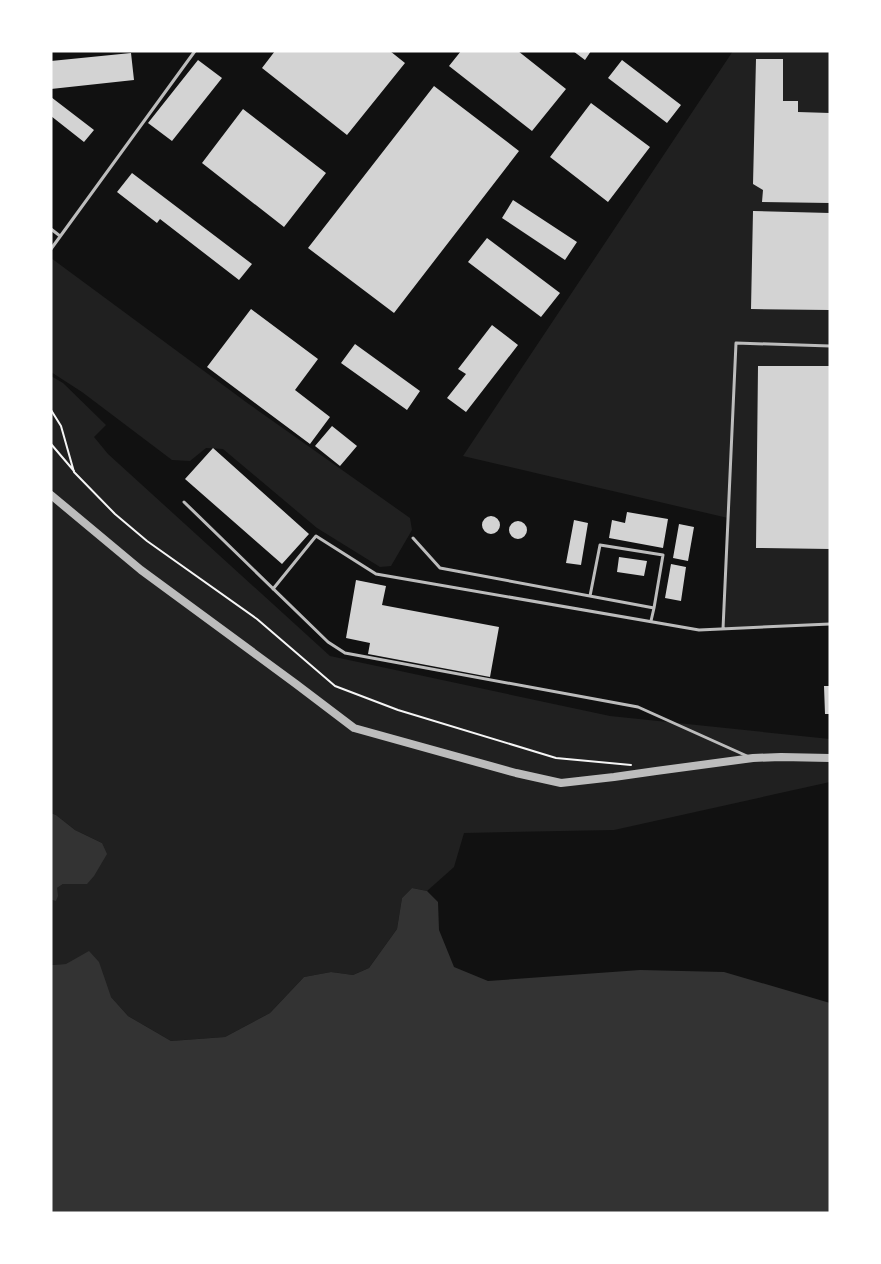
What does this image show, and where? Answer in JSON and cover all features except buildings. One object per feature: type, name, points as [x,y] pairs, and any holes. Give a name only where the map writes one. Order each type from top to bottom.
[{"type":"street","points":[[51,495],[140,570],[354,728],[516,773],[561,783],[752,758],[781,756],[830,758]]},
{"type":"lane","points":[[51,249],[195,51]]},
{"type":"lane","points":[[51,229],[60,236]]},
{"type":"lane","points":[[723,628],[736,343],[830,346]]},
{"type":"lane","points":[[184,502],[328,642],[345,653],[638,707],[752,758]]},
{"type":"lane","points":[[273,588],[316,536],[376,574],[699,630],[830,624]]},
{"type":"lane","points":[[413,538],[440,568],[654,608]]},
{"type":"lane","points":[[590,596],[600,545],[662,555],[651,621]]},
{"type":"path","points":[[51,444],[74,472]]},
{"type":"shaded area","points":[[733,51],[830,51],[830,624],[723,629],[728,518],[463,456]]},
{"type":"shaded area","points":[[51,258],[246,402],[410,518],[412,530],[391,566],[380,567],[317,528],[223,449],[206,448],[190,461],[172,460],[82,392],[51,372]]},
{"type":"shaded area","points":[[51,376],[63,383],[106,425],[94,437],[108,454],[330,656],[610,716],[830,739],[830,782],[614,830],[464,833],[454,867],[427,891],[412,888],[402,898],[397,929],[369,968],[353,975],[331,972],[304,977],[270,1013],[225,1037],[171,1041],[128,1016],[111,997],[66,964],[51,965],[51,900],[56,901],[57,888],[63,884],[76,884],[102,843],[75,830],[51,813]]},
{"type":"shaded area","points":[[51,813],[75,830],[102,843],[107,854],[87,884],[63,884],[57,888],[58,896],[56,901],[51,900]]},
{"type":"shaded area","points":[[412,888],[427,891],[438,902],[439,930],[454,967],[488,981],[640,970],[724,972],[830,1003],[830,1213],[51,1213],[51,965],[66,964],[89,951],[99,962],[111,997],[128,1016],[171,1041],[225,1037],[270,1013],[304,977],[331,972],[353,975],[369,968],[397,929],[402,898]]}]
